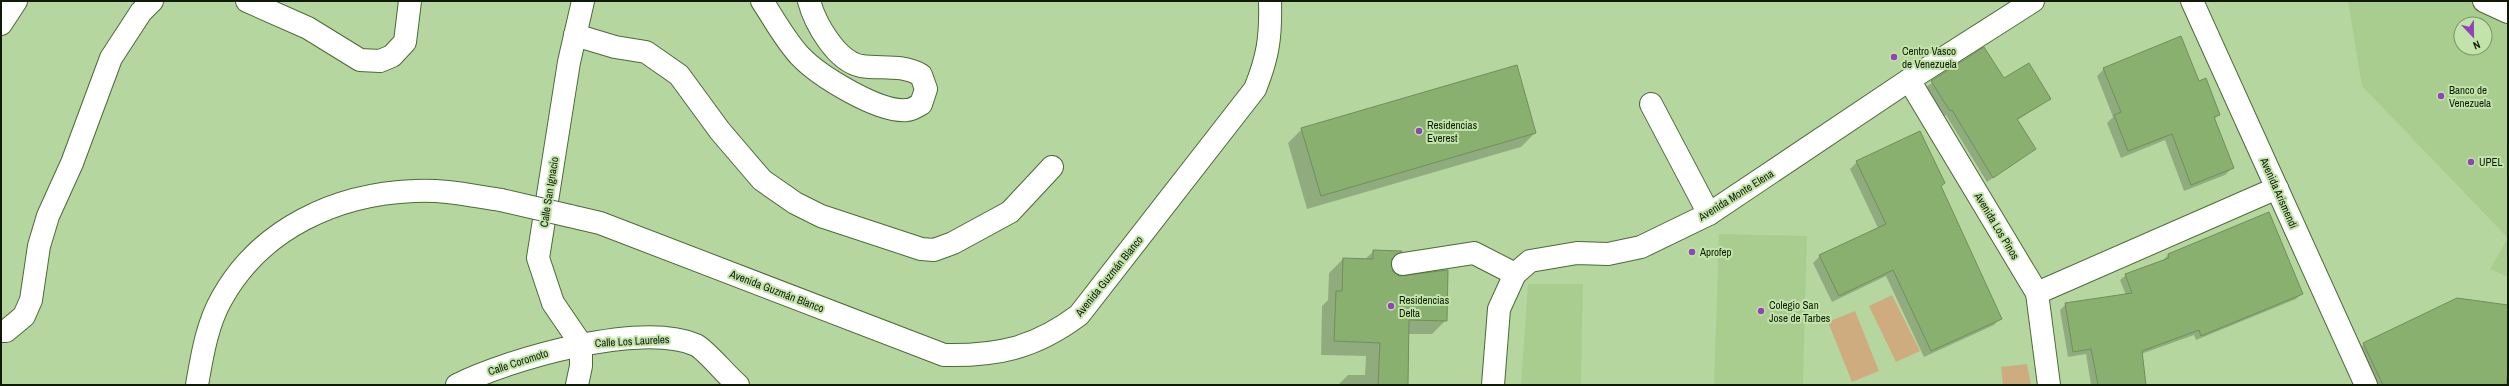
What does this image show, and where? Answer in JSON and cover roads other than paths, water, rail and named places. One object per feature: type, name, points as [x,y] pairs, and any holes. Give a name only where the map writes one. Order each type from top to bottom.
[{"type":"main road","points":[[1,24],[16,1]]},
{"type":"main road","points":[[3,329],[24,316],[31,300],[39,246],[48,216],[72,164],[111,58],[141,12],[152,1]]},
{"type":"main road","points":[[247,1],[308,28],[360,60],[380,61],[392,56],[405,42],[410,1]]},
{"type":"main road","name":"Calle San Ignacio","points":[[581,344],[553,304],[538,258],[569,62],[583,1]]},
{"type":"main road","points":[[762,1],[801,57],[834,81],[866,100],[890,110],[909,110],[921,104],[926,89],[921,75],[909,68],[859,66],[845,56],[824,37],[814,19],[809,1]]},
{"type":"main road","name":"Avenida Guzmán Blanco","points":[[197,385],[203,350],[222,298],[259,251],[303,219],[331,206],[371,196],[415,191],[458,194],[501,200],[600,223],[944,354],[988,354],[1029,345],[1058,331],[1079,315],[1254,90],[1267,59],[1271,26],[1270,1]]},
{"type":"main road","name":"Avenida Monte Elena","points":[[1493,385],[1499,309],[1515,274],[1530,261],[1577,253],[1608,254],[1641,247],[1709,214],[1909,80],[2033,1]]},
{"type":"main road","name":"Avenida Arismendi","points":[[2192,1],[2366,385]]},
{"type":"main road","points":[[2484,1],[2508,12]]},
{"type":"main road","points":[[575,34],[615,47],[646,52],[679,76],[720,131],[762,180],[795,203],[821,216],[921,249],[934,250],[953,243],[1010,212],[1052,167]]},
{"type":"main road","name":"Avenida Los Pinos","points":[[1909,80],[2037,293],[2049,385]]},
{"type":"main road","points":[[1651,104],[1709,214]]},
{"type":"main road","points":[[2037,293],[2277,188]]},
{"type":"main road","points":[[1403,264],[1474,253],[1515,274]]},
{"type":"main road","name":"Calle Los Laureles","points":[[581,344],[671,338],[697,346],[738,385]]},
{"type":"main road","points":[[577,385],[581,366],[581,344]]},
{"type":"main road","name":"Calle Coromoto","points":[[457,385],[515,363],[555,350],[581,344]]},
{"type":"place","name":"Centro Vasco de Venezuela","points":[[1894,57]]},
{"type":"place","name":"Banco de Venezuela","points":[[2441,96]]},
{"type":"place","name":"Residencias Everest","points":[[1419,131]]},
{"type":"place","name":"UPEL","points":[[2471,162]]},
{"type":"place","name":"Aprofep","points":[[1692,252]]},
{"type":"place","name":"Residencias Delta","points":[[1391,306]]},
{"type":"place","name":"Colegio San Jose de Tarbes","points":[[1761,311]]}]
